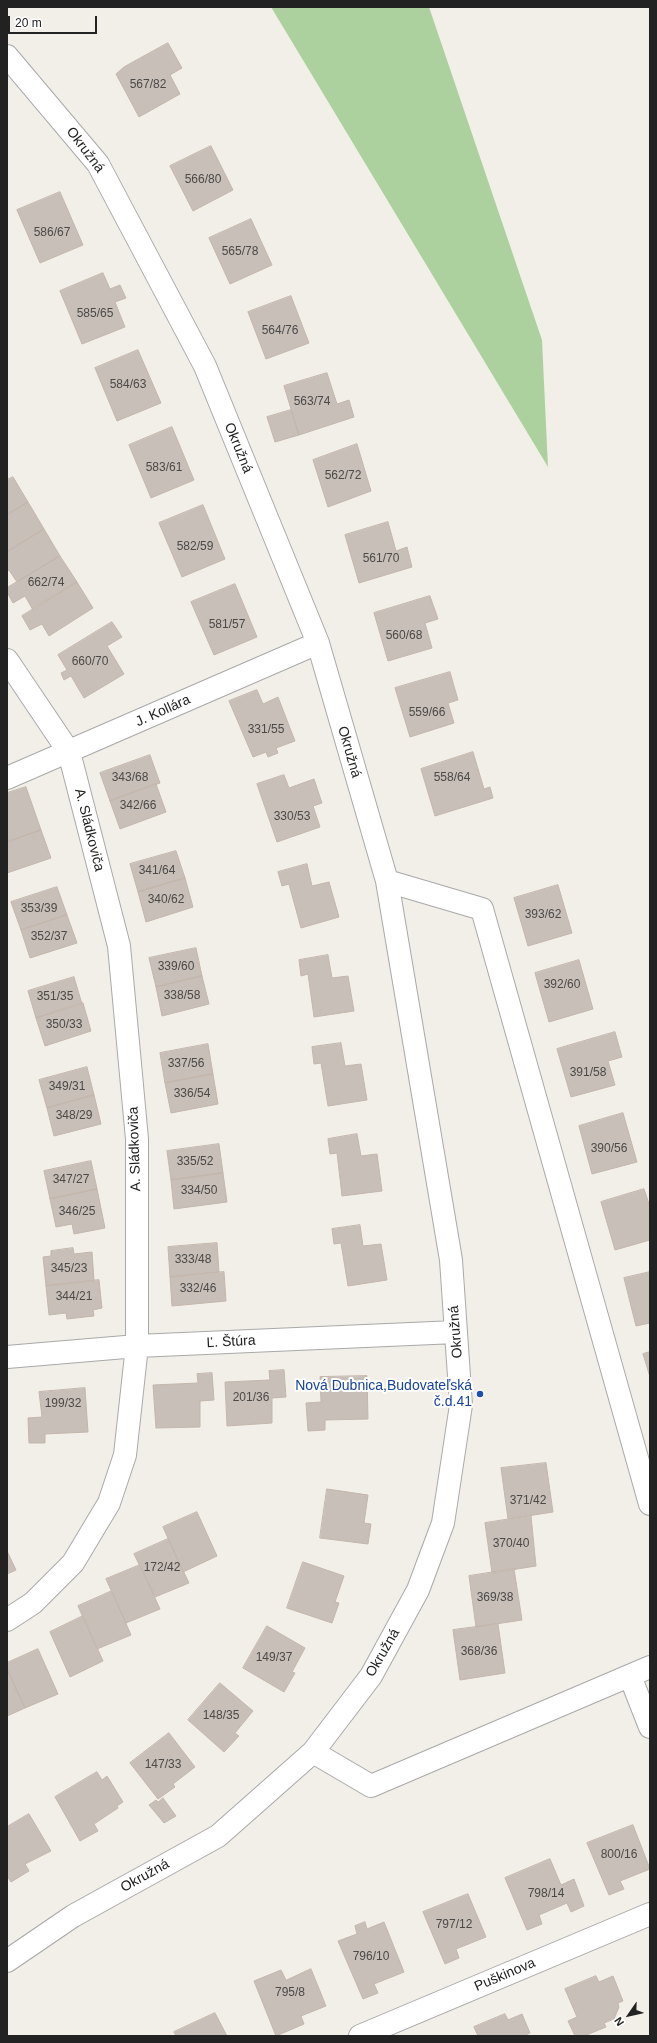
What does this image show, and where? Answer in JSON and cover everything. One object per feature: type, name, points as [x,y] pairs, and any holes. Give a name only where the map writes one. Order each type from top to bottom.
[{"type":"street","name":"Okružná","points":[[7,56],[98,164],[208,373],[318,642],[387,881],[451,1260],[461,1405],[443,1523],[418,1590],[371,1676],[313,1752],[218,1836],[73,1916],[7,1961]]},
{"type":"street","name":"J. Kollára","points":[[7,778],[318,642]]},
{"type":"street","name":"A. Sládkoviča","points":[[7,660],[69,752],[119,946],[137,1139],[136,1346],[125,1455],[109,1503],[73,1563],[33,1603],[7,1620]]},
{"type":"street","points":[[387,881],[482,909],[650,1504]]},
{"type":"street","name":"Ľ. Štúra","points":[[7,1357],[136,1346],[456,1332]]},
{"type":"street","points":[[313,1752],[372,1786],[650,1667]]},
{"type":"street","points":[[630,1676],[650,1727]]},
{"type":"street","name":"Puškinova","points":[[360,2036],[650,1914]]},
{"type":"green space","points":[[271,7],[429,7],[542,340],[548,467]]},
{"type":"building","points":[[168,43],[182,68],[170,75],[180,94],[139,117],[116,74],[124,67]]},
{"type":"building","points":[[211,146],[233,190],[193,211],[170,166]]},
{"type":"building","points":[[60,192],[83,245],[40,263],[17,210]]},
{"type":"building","points":[[251,219],[272,265],[230,284],[209,238]]},
{"type":"building","points":[[103,273],[110,289],[120,285],[126,298],[115,302],[125,327],[82,344],[60,291]]},
{"type":"building","points":[[291,296],[309,343],[266,359],[248,312]]},
{"type":"building","points":[[138,350],[161,403],[117,421],[95,368]]},
{"type":"building","points":[[327,373],[337,404],[349,400],[354,417],[299,435],[284,386]]},
{"type":"building","points":[[291,410],[299,435],[275,442],[267,417]]},
{"type":"building","points":[[172,427],[194,480],[151,498],[129,445]]},
{"type":"building","points":[[357,444],[371,491],[328,507],[313,460]]},
{"type":"building","points":[[13,477],[28,502],[7,515],[7,480]]},
{"type":"building","points":[[28,502],[44,529],[7,552],[7,515]]},
{"type":"building","points":[[203,505],[225,559],[182,577],[159,523]]},
{"type":"building","points":[[388,522],[396,551],[407,547],[412,567],[359,583],[345,535]]},
{"type":"building","points":[[44,529],[60,556],[17,582],[9,570],[7,571],[7,552]]},
{"type":"building","points":[[60,556],[77,582],[33,610],[25,596],[13,603],[7,592],[7,588]]},
{"type":"building","points":[[77,582],[93,608],[49,636],[42,624],[30,630],[22,616]]},
{"type":"building","points":[[235,584],[257,637],[214,655],[191,602]]},
{"type":"building","points":[[430,596],[438,619],[425,623],[432,648],[388,661],[374,613]]},
{"type":"building","points":[[112,622],[122,637],[107,646],[124,674],[84,698],[71,676],[64,680],[61,673],[67,670],[58,655]]},
{"type":"building","points":[[450,672],[458,700],[448,703],[454,723],[410,737],[395,688]]},
{"type":"building","points":[[257,690],[263,704],[278,697],[295,741],[276,748],[278,753],[268,757],[266,752],[253,757],[229,701]]},
{"type":"building","points":[[473,752],[484,789],[490,787],[493,798],[435,816],[421,769]]},
{"type":"building","points":[[150,755],[160,783],[110,801],[100,773]]},
{"type":"building","points":[[284,775],[289,788],[314,779],[322,803],[313,806],[320,827],[277,842],[257,784]]},
{"type":"building","points":[[156,784],[166,812],[120,829],[110,801]]},
{"type":"building","points":[[26,787],[41,830],[7,842],[7,793]]},
{"type":"building","points":[[41,830],[51,858],[7,873],[7,842]]},
{"type":"building","points":[[176,851],[185,878],[138,892],[130,864]]},
{"type":"building","points":[[307,864],[312,886],[329,882],[339,917],[301,928],[289,884],[282,886],[278,872]]},
{"type":"building","points":[[185,878],[193,907],[146,922],[138,892]]},
{"type":"building","points":[[558,885],[572,933],[528,946],[514,898]]},
{"type":"building","points":[[57,887],[67,915],[21,930],[11,902]]},
{"type":"building","points":[[67,915],[77,943],[30,958],[21,930]]},
{"type":"building","points":[[196,948],[202,976],[156,987],[149,958]]},
{"type":"building","points":[[328,955],[332,978],[348,976],[354,1011],[314,1017],[308,974],[301,976],[299,960]]},
{"type":"building","points":[[579,960],[593,1009],[549,1022],[535,973]]},
{"type":"building","points":[[202,976],[209,1004],[162,1016],[156,987]]},
{"type":"building","points":[[74,977],[82,1004],[36,1018],[28,991]]},
{"type":"building","points":[[83,1003],[91,1031],[45,1046],[36,1018]]},
{"type":"building","points":[[615,1032],[622,1057],[608,1061],[615,1085],[571,1097],[557,1049]]},
{"type":"building","points":[[341,1043],[345,1066],[361,1064],[367,1100],[328,1106],[321,1063],[314,1064],[312,1047]]},
{"type":"building","points":[[208,1044],[213,1074],[165,1083],[160,1053]]},
{"type":"building","points":[[87,1067],[94,1095],[47,1108],[39,1080]]},
{"type":"building","points":[[213,1074],[218,1104],[171,1113],[165,1083]]},
{"type":"building","points":[[94,1095],[101,1124],[54,1136],[47,1108]]},
{"type":"building","points":[[623,1113],[637,1162],[592,1174],[579,1126]]},
{"type":"building","points":[[357,1134],[361,1156],[377,1154],[382,1191],[342,1196],[337,1153],[330,1154],[328,1139]]},
{"type":"building","points":[[219,1144],[223,1173],[171,1180],[167,1151]]},
{"type":"building","points":[[91,1161],[97,1189],[50,1199],[44,1171]]},
{"type":"building","points":[[223,1173],[227,1202],[174,1209],[171,1180]]},
{"type":"building","points":[[97,1189],[105,1228],[74,1234],[72,1224],[56,1227],[50,1199]]},
{"type":"building","points":[[644,1189],[650,1207],[650,1240],[615,1250],[601,1202]]},
{"type":"building","points":[[360,1225],[363,1246],[381,1244],[387,1280],[348,1286],[341,1243],[334,1244],[332,1229]]},
{"type":"building","points":[[217,1243],[219,1272],[170,1277],[168,1247]]},
{"type":"building","points":[[73,1248],[74,1254],[92,1252],[94,1281],[46,1286],[43,1257],[51,1256],[51,1251]]},
{"type":"building","points":[[224,1272],[226,1301],[172,1306],[170,1277]]},
{"type":"building","points":[[650,1272],[650,1323],[636,1326],[624,1278]]},
{"type":"building","points":[[99,1280],[102,1308],[93,1310],[94,1316],[67,1319],[66,1313],[49,1315],[46,1286]]},
{"type":"building","points":[[650,1352],[650,1377],[643,1354]]},
{"type":"building","points":[[284,1370],[286,1397],[272,1398],[272,1423],[227,1426],[225,1382],[270,1380],[269,1371]]},
{"type":"building","points":[[212,1373],[214,1400],[200,1401],[200,1427],[156,1428],[153,1385],[198,1383],[197,1374]]},
{"type":"building","points":[[367,1376],[368,1419],[325,1420],[325,1430],[308,1431],[306,1403],[321,1402],[320,1377]]},
{"type":"building","points":[[85,1388],[88,1432],[45,1434],[45,1443],[29,1443],[28,1418],[42,1417],[39,1392]]},
{"type":"building","points":[[546,1463],[553,1512],[508,1519],[501,1468]]},
{"type":"building","points":[[327,1489],[368,1495],[364,1523],[371,1524],[368,1544],[320,1538]]},
{"type":"building","points":[[197,1512],[217,1556],[183,1572],[163,1527]]},
{"type":"building","points":[[531,1516],[536,1566],[492,1573],[485,1523]]},
{"type":"building","points":[[168,1539],[189,1583],[155,1597],[134,1554]]},
{"type":"building","points":[[7,1551],[16,1570],[7,1574]]},
{"type":"building","points":[[303,1562],[344,1576],[335,1602],[339,1603],[332,1623],[287,1608]]},
{"type":"building","points":[[140,1565],[160,1609],[126,1623],[106,1579]]},
{"type":"building","points":[[514,1569],[522,1620],[476,1627],[469,1576]]},
{"type":"building","points":[[112,1591],[131,1635],[97,1649],[78,1606]]},
{"type":"building","points":[[83,1616],[103,1661],[70,1677],[50,1632]]},
{"type":"building","points":[[498,1624],[505,1673],[460,1680],[453,1630]]},
{"type":"building","points":[[267,1626],[305,1648],[292,1672],[295,1673],[284,1692],[243,1668]]},
{"type":"building","points":[[38,1649],[58,1694],[25,1708],[7,1669],[7,1663]]},
{"type":"building","points":[[7,1669],[25,1708],[7,1716]]},
{"type":"building","points":[[220,1683],[253,1711],[235,1733],[239,1736],[224,1752],[188,1720]]},
{"type":"building","points":[[169,1733],[195,1767],[173,1784],[175,1787],[158,1799],[130,1763]]},
{"type":"building","points":[[97,1772],[102,1780],[107,1776],[123,1802],[117,1806],[118,1808],[94,1824],[98,1831],[80,1841],[55,1797]]},
{"type":"building","points":[[163,1798],[176,1816],[164,1823],[149,1805],[156,1800],[158,1802]]},
{"type":"building","points":[[29,1814],[51,1851],[25,1864],[29,1871],[11,1882],[7,1876],[7,1827]]},
{"type":"building","points":[[633,1825],[650,1869],[620,1881],[624,1889],[609,1895],[587,1843]]},
{"type":"building","points":[[550,1859],[561,1885],[574,1879],[584,1906],[571,1912],[567,1903],[539,1915],[542,1924],[527,1930],[505,1878]]},
{"type":"building","points":[[468,1894],[486,1937],[456,1949],[459,1958],[445,1964],[423,1912]]},
{"type":"building","points":[[365,1922],[367,1929],[384,1922],[404,1972],[374,1984],[378,1993],[363,1999],[338,1941],[357,1934],[355,1926]]},
{"type":"building","points":[[311,1969],[326,2006],[301,2016],[304,2024],[276,2036],[254,1981],[281,1970],[286,1980]]},
{"type":"building","points":[[596,1976],[599,1982],[613,1976],[623,2001],[618,2003],[619,2007],[614,2019],[604,2023],[606,2027],[584,2036],[575,2036],[568,2021],[577,2017],[565,1989]]},
{"type":"building","points":[[215,2013],[227,2036],[176,2036],[174,2032]]},
{"type":"building","points":[[505,2014],[508,2020],[522,2014],[530,2033],[524,2036],[478,2036],[474,2027]]},
{"type":"place","name":"Nová Dubnica,Budovateľská č.d.41","points":[[480,1394]]}]
